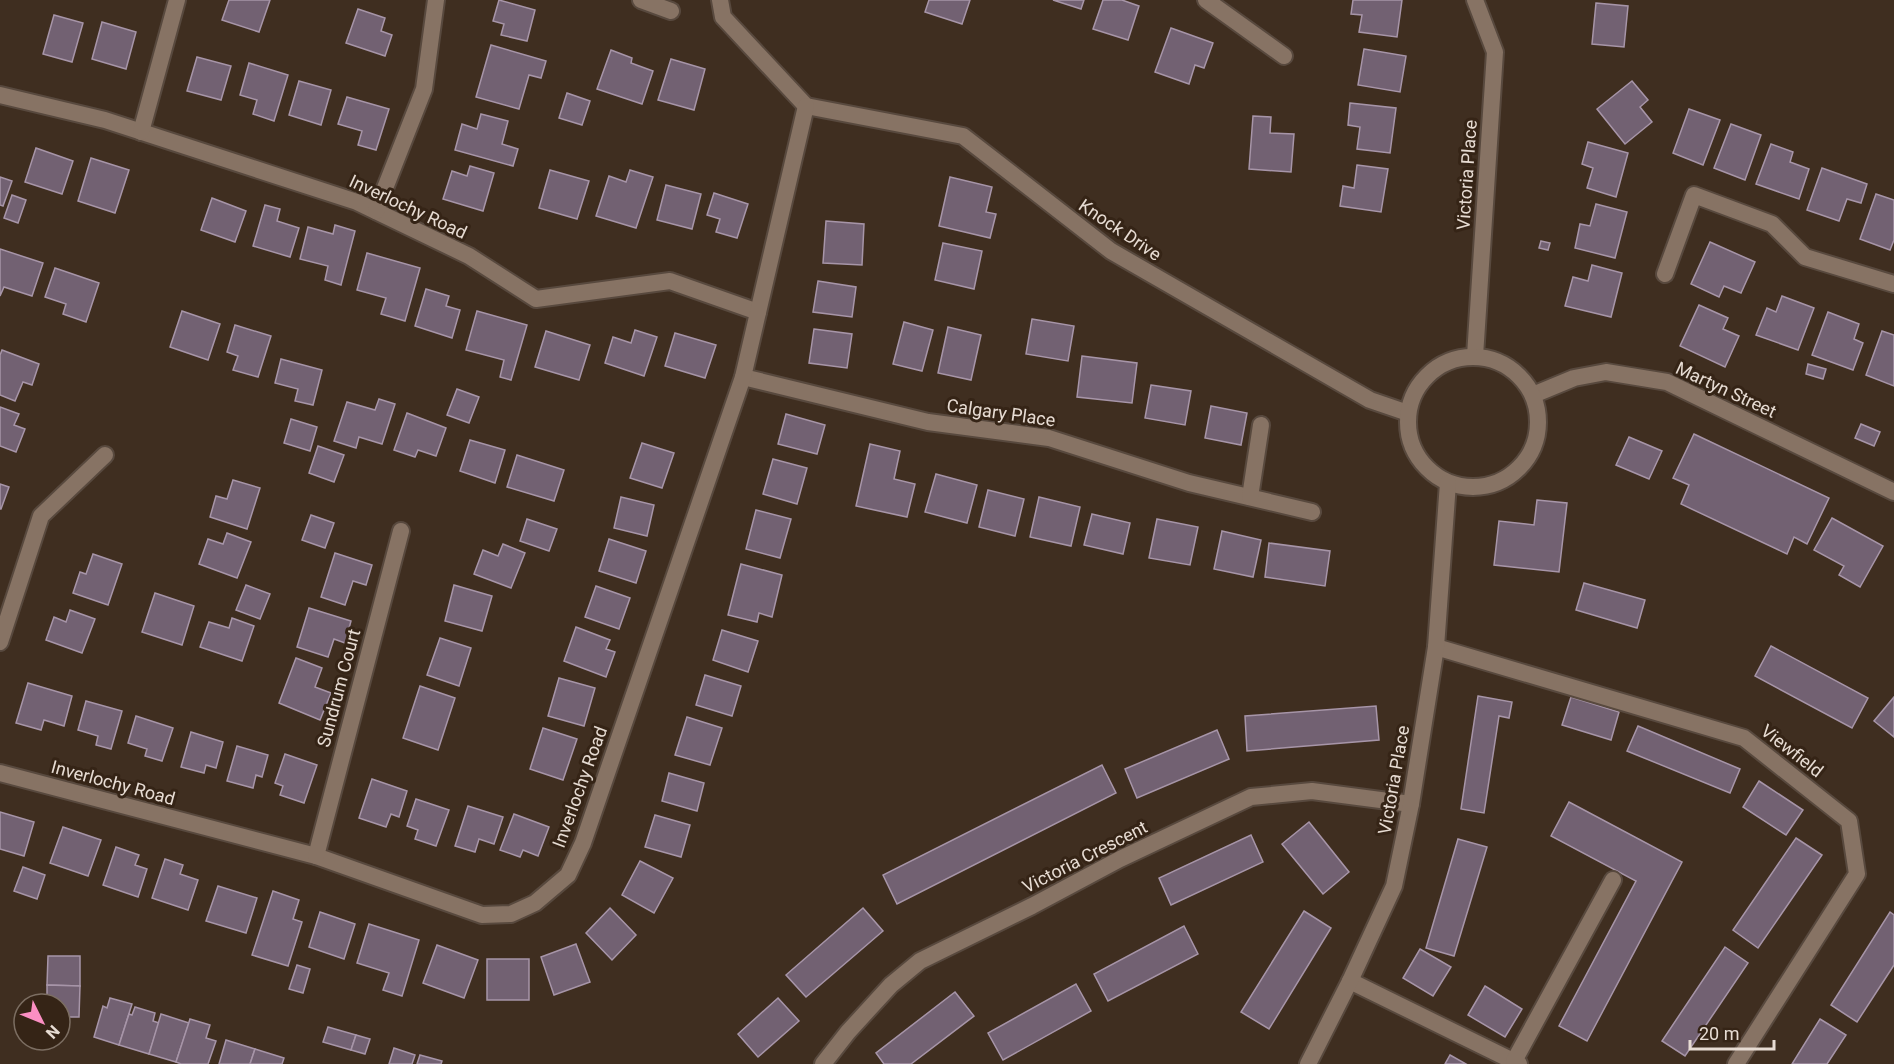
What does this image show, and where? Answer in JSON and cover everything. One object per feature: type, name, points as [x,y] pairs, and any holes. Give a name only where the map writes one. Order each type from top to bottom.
[{"type":"street","points":[[141,132],[177,0]]},
{"type":"street","points":[[376,211],[424,89],[436,0]]},
{"type":"street","points":[[641,0],[671,10]]},
{"type":"street","points":[[720,0],[723,17],[806,106]]},
{"type":"street","points":[[1206,0],[1284,56]]},
{"type":"street","name":"Victoria Place","points":[[1474,356],[1495,52],[1475,0]]},
{"type":"street","name":"Inverlochy Road","points":[[0,95],[105,120],[357,202],[469,256],[536,299],[670,281],[758,312]]},
{"type":"street","name":"Inverlochy Road","points":[[0,773],[316,856],[482,915],[511,914],[535,903],[568,875],[583,843],[743,376],[806,106]]},
{"type":"street","name":"Knock Drive","points":[[806,106],[963,136],[1111,251],[1370,400],[1408,413]]},
{"type":"street","points":[[1665,274],[1694,195],[1772,224],[1805,257],[1894,284]]},
{"type":"street","points":[[1474,356],[1493,359],[1510,368],[1524,380],[1533,395],[1539,417],[1537,439],[1528,459],[1512,476],[1492,485],[1470,488],[1448,483],[1430,472],[1416,456],[1408,435],[1408,413],[1413,395],[1423,379],[1438,367],[1456,359],[1474,356]]},
{"type":"street","name":"Martyn Street","points":[[1533,395],[1574,378],[1606,372],[1667,382],[1894,492]]},
{"type":"street","name":"Calgary Place","points":[[743,376],[928,422],[1049,438],[1189,483],[1312,512]]},
{"type":"street","points":[[1250,497],[1261,425]]},
{"type":"street","points":[[0,642],[41,516],[105,454]]},
{"type":"street","name":"Victoria Place","points":[[1308,1064],[1394,886],[1411,804],[1436,647],[1448,483]]},
{"type":"street","name":"Sundrum Court","points":[[316,856],[401,531]]},
{"type":"street","name":"Viewfield","points":[[1436,647],[1744,738],[1849,820],[1857,874],[1736,1064]]},
{"type":"street","name":"Victoria Crescent","points":[[823,1064],[848,1032],[891,985],[920,961],[1013,916],[1120,859],[1251,797],[1312,792],[1411,804]]},
{"type":"street","points":[[1350,981],[1517,1063],[1613,880]]},
{"type":"building","points":[[229,0],[270,0],[259,32],[222,20]]},
{"type":"building","points":[[499,0],[535,10],[527,41],[501,35],[504,24],[493,21]]},
{"type":"building","points":[[929,0],[970,0],[962,24],[925,12]]},
{"type":"building","points":[[1053,0],[1084,0],[1081,9]]},
{"type":"building","points":[[1103,0],[1122,0],[1139,6],[1128,40],[1093,29]]},
{"type":"building","points":[[1353,0],[1402,0],[1397,37],[1359,32],[1362,15],[1351,14]]},
{"type":"building","points":[[1596,3],[1628,6],[1624,47],[1592,44]]},
{"type":"building","points":[[358,9],[385,18],[381,31],[392,35],[385,56],[346,43]]},
{"type":"building","points":[[54,15],[83,23],[72,62],[43,54]]},
{"type":"building","points":[[102,22],[136,32],[126,69],[92,59]]},
{"type":"building","points":[[1171,28],[1213,43],[1204,68],[1195,65],[1189,84],[1155,72]]},
{"type":"building","points":[[491,45],[546,61],[541,78],[529,75],[519,109],[476,97]]},
{"type":"building","points":[[1364,49],[1406,56],[1400,92],[1358,85]]},
{"type":"building","points":[[611,50],[632,58],[631,63],[653,71],[642,104],[597,89]]},
{"type":"building","points":[[197,57],[231,66],[221,100],[187,91]]},
{"type":"building","points":[[671,59],[705,69],[694,110],[658,100]]},
{"type":"building","points":[[249,63],[288,75],[274,121],[253,114],[257,100],[240,95]]},
{"type":"building","points":[[299,81],[331,90],[321,125],[289,115]]},
{"type":"building","points":[[1632,81],[1648,100],[1640,107],[1652,122],[1625,144],[1597,109]]},
{"type":"building","points":[[567,93],[590,101],[582,125],[559,118]]},
{"type":"building","points":[[347,97],[389,109],[376,150],[358,145],[362,131],[338,124]]},
{"type":"building","points":[[1350,103],[1396,108],[1390,153],[1357,149],[1360,127],[1348,125]]},
{"type":"building","points":[[1689,109],[1720,120],[1703,165],[1673,153]]},
{"type":"building","points":[[481,114],[508,121],[502,144],[518,149],[513,166],[455,150],[462,124],[477,129]]},
{"type":"building","points":[[1253,116],[1271,117],[1270,133],[1294,134],[1291,172],[1249,169]]},
{"type":"building","points":[[1731,124],[1761,135],[1745,180],[1714,168]]},
{"type":"building","points":[[1588,142],[1628,153],[1616,197],[1587,188],[1593,168],[1582,164]]},
{"type":"building","points":[[1771,144],[1793,152],[1790,162],[1809,169],[1799,199],[1756,184]]},
{"type":"building","points":[[36,148],[73,161],[62,194],[25,182]]},
{"type":"building","points":[[91,158],[129,170],[115,213],[78,201]]},
{"type":"building","points":[[1357,165],[1388,169],[1381,212],[1340,206],[1343,186],[1354,188]]},
{"type":"building","points":[[470,166],[494,173],[483,211],[443,199],[452,171],[467,176]]},
{"type":"building","points":[[1822,168],[1867,184],[1861,203],[1847,199],[1839,221],[1807,210]]},
{"type":"building","points":[[550,170],[589,181],[577,219],[539,208]]},
{"type":"building","points":[[630,170],[653,177],[636,228],[596,216],[609,176],[626,182]]},
{"type":"building","points":[[0,177],[12,181],[3,206],[0,205]]},
{"type":"building","points":[[950,177],[992,187],[986,212],[996,214],[990,238],[939,226]]},
{"type":"building","points":[[666,185],[701,194],[692,229],[657,220]]},
{"type":"building","points":[[714,193],[748,204],[737,238],[716,232],[720,219],[707,215]]},
{"type":"building","points":[[1876,194],[1894,200],[1894,240],[1890,250],[1860,239]]},
{"type":"building","points":[[12,195],[26,200],[18,223],[4,218]]},
{"type":"building","points":[[212,198],[246,211],[235,242],[201,230]]},
{"type":"building","points":[[1596,204],[1627,212],[1615,258],[1575,248],[1580,224],[1590,226]]},
{"type":"building","points":[[265,205],[280,209],[277,221],[299,228],[290,257],[253,246]]},
{"type":"building","points":[[826,221],[864,224],[862,265],[823,263]]},
{"type":"building","points":[[335,225],[355,231],[341,285],[325,280],[328,266],[300,259],[308,227],[333,234]]},
{"type":"building","points":[[1541,241],[1550,243],[1548,250],[1539,248]]},
{"type":"building","points":[[1710,242],[1755,262],[1741,293],[1724,286],[1719,297],[1691,284]]},
{"type":"building","points":[[943,243],[982,251],[974,289],[935,280]]},
{"type":"building","points":[[0,249],[43,263],[32,296],[4,287],[0,296]]},
{"type":"building","points":[[367,253],[420,268],[405,321],[381,314],[386,298],[357,290]]},
{"type":"building","points":[[1592,265],[1622,273],[1611,317],[1565,306],[1573,277],[1588,281]]},
{"type":"building","points":[[55,268],[99,283],[86,322],[63,314],[66,304],[45,297]]},
{"type":"building","points":[[818,281],[856,287],[852,317],[813,312]]},
{"type":"building","points":[[426,289],[449,296],[446,306],[460,310],[452,338],[415,326]]},
{"type":"building","points":[[1782,296],[1814,308],[1798,350],[1756,335],[1767,308],[1776,312]]},
{"type":"building","points":[[1699,305],[1728,318],[1723,329],[1739,336],[1725,367],[1680,346]]},
{"type":"building","points":[[182,311],[220,324],[208,360],[170,347]]},
{"type":"building","points":[[477,311],[527,325],[511,380],[500,377],[504,360],[466,350]]},
{"type":"building","points":[[1828,312],[1859,324],[1854,339],[1863,343],[1853,370],[1812,355]]},
{"type":"building","points":[[1032,319],[1074,326],[1068,361],[1026,354]]},
{"type":"building","points":[[904,322],[933,330],[922,371],[893,364]]},
{"type":"building","points":[[235,325],[271,336],[258,377],[233,370],[238,356],[227,352]]},
{"type":"building","points":[[948,327],[981,335],[971,380],[938,373]]},
{"type":"building","points":[[814,329],[852,334],[847,368],[809,363]]},
{"type":"building","points":[[635,330],[657,337],[644,376],[605,363],[613,337],[631,343]]},
{"type":"building","points":[[546,331],[590,345],[579,380],[535,367]]},
{"type":"building","points":[[1882,331],[1894,335],[1894,386],[1866,375]]},
{"type":"building","points":[[675,333],[716,345],[705,378],[665,366]]},
{"type":"building","points":[[2,350],[39,364],[32,385],[23,382],[15,401],[0,395]]},
{"type":"building","points":[[1082,356],[1137,363],[1132,403],[1077,397]]},
{"type":"building","points":[[281,359],[322,370],[313,405],[295,401],[298,389],[275,383]]},
{"type":"building","points":[[1808,364],[1826,369],[1823,379],[1806,374]]},
{"type":"building","points":[[1151,385],[1191,391],[1185,425],[1145,418]]},
{"type":"building","points":[[457,389],[479,397],[469,423],[447,415]]},
{"type":"building","points":[[379,399],[395,404],[382,444],[359,437],[356,448],[334,441],[347,402],[375,410]]},
{"type":"building","points":[[1211,406],[1247,413],[1241,445],[1205,438]]},
{"type":"building","points":[[0,407],[19,414],[14,425],[25,429],[16,452],[0,446]]},
{"type":"building","points":[[407,413],[446,428],[436,456],[418,450],[415,457],[394,450]]},
{"type":"building","points":[[786,414],[825,425],[817,454],[778,444]]},
{"type":"building","points":[[291,419],[317,427],[310,451],[284,443]]},
{"type":"building","points":[[1861,424],[1880,432],[1874,446],[1855,438]]},
{"type":"building","points":[[1694,434],[1829,498],[1807,544],[1794,537],[1787,554],[1681,504],[1689,485],[1673,478]]},
{"type":"building","points":[[1629,437],[1662,451],[1649,479],[1616,465]]},
{"type":"building","points":[[470,440],[505,450],[495,483],[460,471]]},
{"type":"building","points":[[642,443],[674,453],[662,488],[630,478]]},
{"type":"building","points":[[870,444],[900,451],[894,479],[915,484],[907,517],[856,506]]},
{"type":"building","points":[[318,446],[344,455],[334,482],[309,473]]},
{"type":"building","points":[[517,455],[564,470],[554,501],[507,487]]},
{"type":"building","points":[[773,459],[807,468],[797,504],[763,494]]},
{"type":"building","points":[[936,474],[977,485],[967,523],[925,512]]},
{"type":"building","points":[[233,480],[260,488],[247,529],[210,517],[216,496],[227,499]]},
{"type":"building","points":[[0,484],[9,487],[1,509],[0,509]]},
{"type":"building","points":[[988,490],[1024,499],[1015,536],[979,527]]},
{"type":"building","points":[[621,497],[654,505],[647,536],[614,528]]},
{"type":"building","points":[[1039,497],[1080,507],[1071,546],[1030,537]]},
{"type":"building","points":[[1537,500],[1567,503],[1559,572],[1494,565],[1499,521],[1534,525]]},
{"type":"building","points":[[756,510],[791,519],[780,558],[746,549]]},
{"type":"building","points":[[1092,514],[1130,523],[1123,554],[1084,545]]},
{"type":"building","points":[[311,515],[334,523],[325,548],[302,540]]},
{"type":"building","points":[[1832,518],[1883,546],[1860,587],[1839,575],[1844,566],[1814,550]]},
{"type":"building","points":[[527,519],[557,529],[549,551],[520,541]]},
{"type":"building","points":[[1157,519],[1198,527],[1190,565],[1149,558]]},
{"type":"building","points":[[1222,531],[1261,540],[1253,577],[1214,569]]},
{"type":"building","points":[[227,533],[251,542],[237,578],[199,564],[208,539],[223,544]]},
{"type":"building","points":[[609,539],[646,551],[636,583],[599,571]]},
{"type":"building","points":[[1269,543],[1330,551],[1325,586],[1265,577]]},
{"type":"building","points":[[503,544],[525,553],[511,588],[474,574],[483,550],[498,556]]},
{"type":"building","points":[[335,553],[372,565],[366,585],[353,581],[345,605],[321,597]]},
{"type":"building","points":[[93,554],[122,564],[108,605],[73,593],[80,572],[86,574]]},
{"type":"building","points":[[741,564],[782,575],[772,617],[759,613],[757,622],[728,615]]},
{"type":"building","points":[[1584,583],[1645,600],[1637,628],[1576,610]]},
{"type":"building","points":[[246,585],[270,594],[260,619],[236,610]]},
{"type":"building","points":[[454,585],[492,596],[482,631],[445,621]]},
{"type":"building","points":[[596,586],[630,598],[619,629],[585,617]]},
{"type":"building","points":[[155,593],[194,606],[182,645],[142,632]]},
{"type":"building","points":[[309,608],[351,621],[345,643],[334,639],[328,657],[297,647]]},
{"type":"building","points":[[70,610],[95,619],[82,653],[46,640],[54,617],[66,622]]},
{"type":"building","points":[[232,618],[254,626],[242,661],[200,647],[209,622],[229,628]]},
{"type":"building","points":[[576,627],[610,640],[606,649],[615,652],[606,677],[564,661]]},
{"type":"building","points":[[722,630],[758,641],[748,672],[713,660]]},
{"type":"building","points":[[440,638],[471,648],[459,686],[427,675]]},
{"type":"building","points":[[1771,646],[1868,698],[1852,728],[1755,676]]},
{"type":"building","points":[[296,658],[322,668],[315,687],[331,693],[320,720],[279,703]]},
{"type":"building","points":[[705,675],[741,686],[732,716],[696,705]]},
{"type":"building","points":[[559,678],[595,688],[584,726],[548,716]]},
{"type":"building","points":[[28,683],[72,696],[64,726],[44,720],[41,730],[16,723]]},
{"type":"building","points":[[420,686],[455,698],[438,750],[403,738]]},
{"type":"building","points":[[1478,696],[1512,702],[1509,718],[1499,716],[1484,813],[1461,809]]},
{"type":"building","points":[[1571,697],[1619,712],[1611,740],[1562,725]]},
{"type":"building","points":[[1894,697],[1894,737],[1874,721]]},
{"type":"building","points":[[86,701],[122,711],[111,749],[96,745],[98,736],[78,730]]},
{"type":"building","points":[[1376,706],[1379,740],[1247,751],[1245,716]]},
{"type":"building","points":[[136,716],[173,728],[162,761],[145,756],[147,749],[128,743]]},
{"type":"building","points":[[687,717],[722,728],[710,765],[675,755]]},
{"type":"building","points":[[1638,726],[1740,769],[1730,793],[1627,751]]},
{"type":"building","points":[[543,728],[577,739],[563,780],[530,769]]},
{"type":"building","points":[[1217,730],[1229,759],[1137,798],[1125,769]]},
{"type":"building","points":[[191,732],[223,742],[216,768],[206,765],[204,773],[181,767]]},
{"type":"building","points":[[237,746],[268,755],[262,777],[256,775],[253,788],[227,781]]},
{"type":"building","points":[[285,754],[317,765],[304,803],[280,795],[283,786],[275,783]]},
{"type":"building","points":[[1102,765],[1116,793],[897,904],[883,875]]},
{"type":"building","points":[[669,773],[704,783],[697,811],[662,801]]},
{"type":"building","points":[[372,779],[407,791],[399,817],[391,814],[386,827],[359,818]]},
{"type":"building","points":[[1759,781],[1803,810],[1786,835],[1743,807]]},
{"type":"building","points":[[416,799],[449,810],[436,846],[415,839],[418,830],[407,826]]},
{"type":"building","points":[[1569,802],[1682,862],[1587,1041],[1559,1026],[1636,881],[1551,836]]},
{"type":"building","points":[[468,806],[503,817],[494,844],[479,839],[475,852],[455,846]]},
{"type":"building","points":[[0,812],[34,822],[24,856],[0,849]]},
{"type":"building","points":[[514,814],[549,827],[538,856],[523,850],[520,857],[500,850]]},
{"type":"building","points":[[655,815],[690,825],[681,857],[645,847]]},
{"type":"building","points":[[1309,822],[1349,872],[1323,894],[1282,844]]},
{"type":"building","points":[[63,827],[101,840],[88,876],[50,863]]},
{"type":"building","points":[[1251,835],[1263,862],[1171,905],[1159,878]]},
{"type":"building","points":[[1796,838],[1822,855],[1758,948],[1733,930]]},
{"type":"building","points":[[1458,839],[1487,847],[1454,956],[1426,948]]},
{"type":"building","points":[[116,847],[139,855],[135,865],[147,869],[138,897],[103,885]]},
{"type":"building","points":[[165,859],[183,865],[180,874],[198,880],[188,910],[152,898]]},
{"type":"building","points":[[640,861],[673,878],[654,913],[622,895]]},
{"type":"building","points":[[23,867],[45,875],[37,899],[14,891]]},
{"type":"building","points":[[218,886],[257,898],[246,933],[206,921]]},
{"type":"building","points":[[273,891],[299,900],[293,919],[302,922],[288,966],[252,955]]},
{"type":"building","points":[[610,908],[636,935],[612,960],[586,933]]},
{"type":"building","points":[[863,908],[883,931],[806,997],[786,975]]},
{"type":"building","points":[[1304,911],[1331,928],[1269,1029],[1241,1012]]},
{"type":"building","points":[[320,912],[355,924],[344,959],[309,947]]},
{"type":"building","points":[[1890,912],[1894,915],[1894,965],[1857,1022],[1831,1005]]},
{"type":"building","points":[[369,924],[419,940],[402,996],[383,990],[389,973],[357,963]]},
{"type":"building","points":[[1184,926],[1198,954],[1108,1001],[1094,974]]},
{"type":"building","points":[[576,944],[590,982],[554,995],[541,957]]},
{"type":"building","points":[[437,945],[478,960],[464,998],[423,983]]},
{"type":"building","points":[[1725,947],[1748,963],[1685,1056],[1662,1041]]},
{"type":"building","points":[[1420,949],[1451,967],[1433,996],[1403,978]]},
{"type":"building","points":[[48,956],[80,956],[80,986],[47,985]]},
{"type":"building","points":[[487,959],[529,959],[529,1000],[487,1000]]},
{"type":"building","points":[[297,965],[310,969],[303,993],[289,989]]},
{"type":"building","points":[[1076,984],[1091,1011],[1003,1060],[988,1033]]},
{"type":"building","points":[[47,985],[80,986],[79,1017],[72,1017],[72,992],[47,992]]},
{"type":"building","points":[[1485,986],[1522,1009],[1505,1037],[1468,1015]]},
{"type":"building","points":[[955,992],[974,1016],[911,1064],[884,1064],[876,1053]]},
{"type":"building","points":[[110,998],[132,1004],[119,1045],[94,1037],[103,1006],[107,1008]]},
{"type":"building","points":[[778,998],[799,1021],[758,1057],[738,1034]]},
{"type":"building","points":[[135,1007],[155,1013],[153,1021],[159,1023],[149,1054],[119,1045],[129,1014],[132,1015]]},
{"type":"building","points":[[161,1014],[189,1023],[176,1062],[149,1054]]},
{"type":"building","points":[[190,1019],[210,1025],[206,1038],[216,1041],[208,1064],[176,1062]]},
{"type":"building","points":[[1820,1019],[1846,1035],[1827,1064],[1792,1064]]},
{"type":"building","points":[[328,1027],[356,1035],[351,1050],[323,1042]]},
{"type":"building","points":[[356,1035],[370,1039],[365,1054],[351,1050]]},
{"type":"building","points":[[226,1040],[255,1049],[250,1064],[219,1064]]},
{"type":"building","points":[[394,1048],[415,1055],[412,1064],[389,1064]]},
{"type":"building","points":[[255,1049],[284,1058],[282,1064],[250,1064]]},
{"type":"building","points":[[420,1055],[442,1061],[441,1064],[417,1064]]},
{"type":"building","points":[[1450,1055],[1466,1064],[1445,1064]]}]
